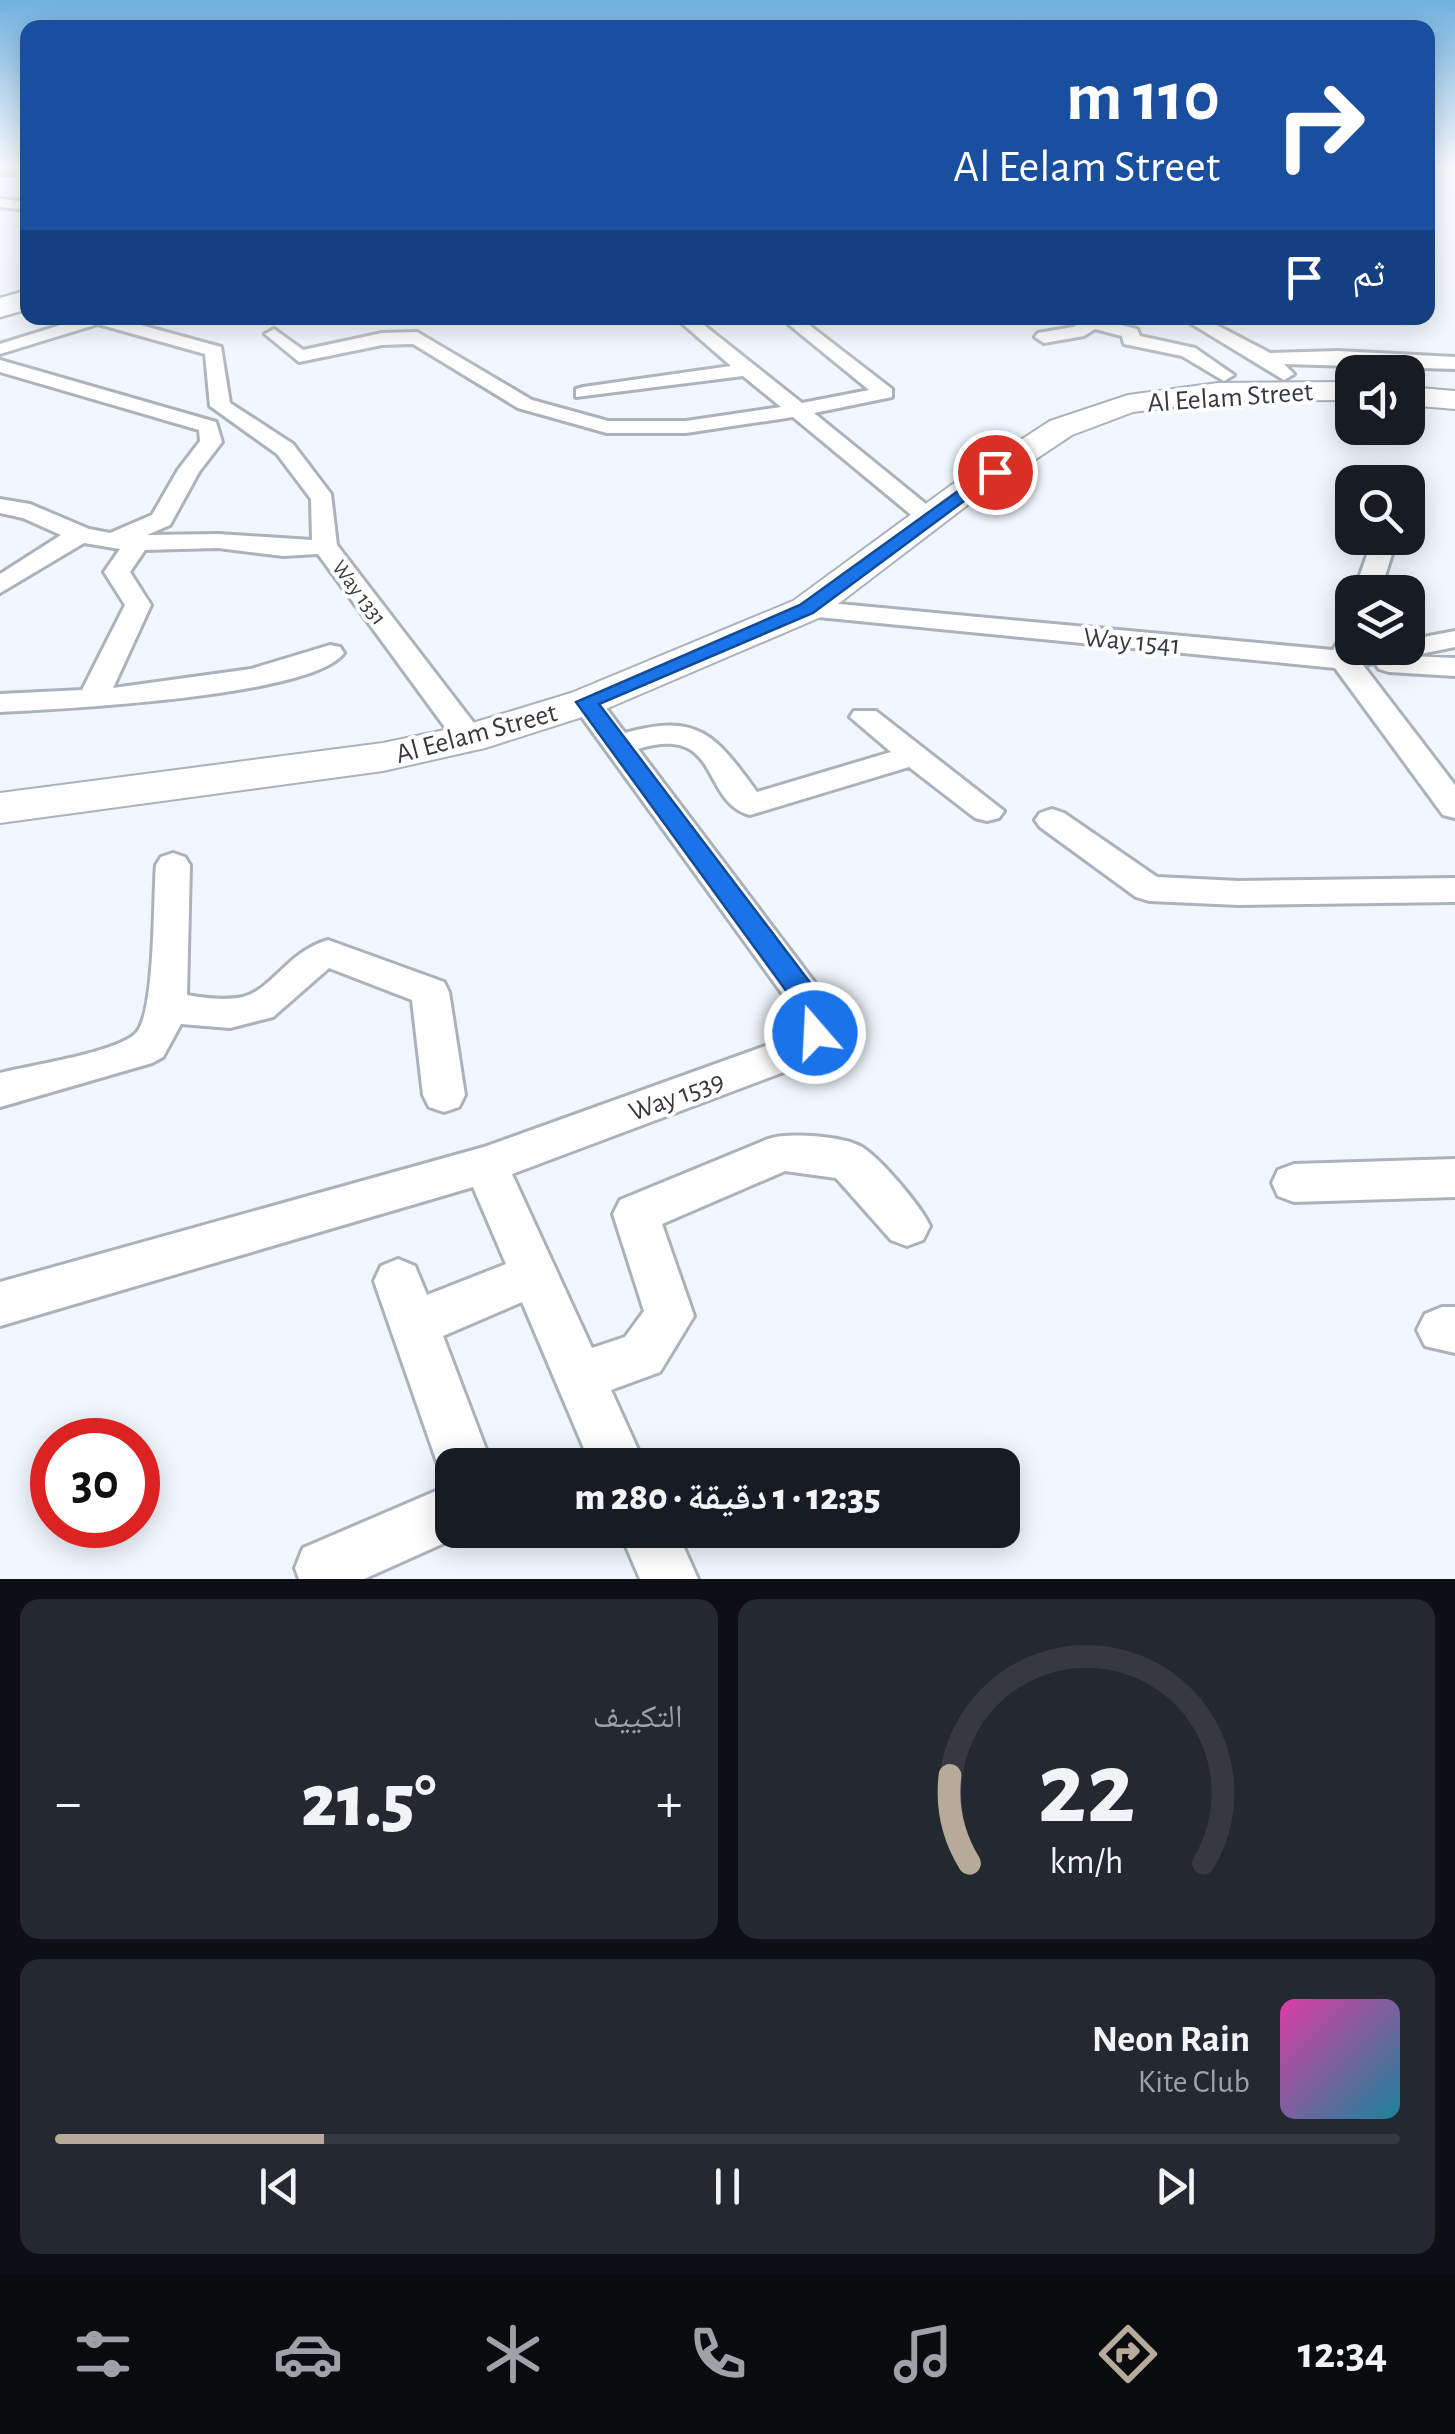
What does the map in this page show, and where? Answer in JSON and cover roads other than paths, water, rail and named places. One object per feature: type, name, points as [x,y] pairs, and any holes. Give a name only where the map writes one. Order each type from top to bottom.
[{"type":"main road","name":"Al Eelam Street","points":[[0,808],[383,757],[469,738],[586,702],[807,609],[929,518],[1061,428],[1128,404],[1218,392],[1335,391]]},
{"type":"main road","points":[[1425,397],[1455,400]]},
{"type":"street","points":[[1,358],[81,325]]},
{"type":"street","name":"Way 1331","points":[[123,325],[214,351],[220,406],[285,449],[324,499],[326,546],[469,738]]},
{"type":"street","points":[[694,325],[929,518]]},
{"type":"street","points":[[274,334],[299,356],[382,339],[418,338],[525,404],[607,426],[686,427],[884,393],[799,325]]},
{"type":"street","points":[[1044,337],[1064,336],[1087,325]]},
{"type":"street","points":[[1110,325],[1131,333],[1131,340],[1188,352],[1224,375]]},
{"type":"street","points":[[1204,325],[1267,359],[1302,390]]},
{"type":"street","points":[[1267,359],[1338,357],[1455,362]]},
{"type":"street","points":[[1,358],[30,375],[209,426],[211,442],[189,470],[161,520],[126,541],[117,572],[138,604],[92,699]]},
{"type":"street","points":[[583,393],[749,369]]},
{"type":"street","points":[[0,386],[30,375]]},
{"type":"street","points":[[0,506],[48,516],[80,534],[126,541],[218,541],[290,552],[326,546]]},
{"type":"street","points":[[0,586],[80,534]]},
{"type":"street","name":"Way 1541","points":[[807,609],[1335,647]]},
{"type":"street","name":"Way 1541","points":[[1425,642],[1455,639]]},
{"type":"street","points":[[0,703],[92,699],[293,670],[330,653]]},
{"type":"street","points":[[1425,662],[1455,668]]},
{"type":"street","points":[[1359,665],[1455,808]]},
{"type":"street","name":"Way 1539","points":[[0,1304],[486,1166],[800,1050],[815,1033],[817,1012],[586,702]]},
{"type":"street","points":[[865,717],[987,811]]},
{"type":"street","points":[[619,745],[658,734],[681,733],[699,742],[750,806],[912,756]]},
{"type":"street","points":[[1052,820],[1150,890],[1239,893],[1455,890]]},
{"type":"street","points":[[0,1090],[148,1047],[159,1034],[166,1007],[173,865]]},
{"type":"street","points":[[166,1007],[229,1015],[261,1008],[285,989],[305,962],[328,953],[430,992],[444,1095]]},
{"type":"street","points":[[580,1377],[642,1356],[670,1316],[636,1214],[783,1152],[848,1161],[907,1226]]},
{"type":"street","points":[[486,1166],[611,1448]]},
{"type":"street","points":[[1294,1183],[1455,1178]]},
{"type":"street","points":[[459,1448],[406,1302],[534,1275]]},
{"type":"street","points":[[323,1568],[435,1519]]},
{"type":"street","points":[[655,1548],[669,1579]]}]
